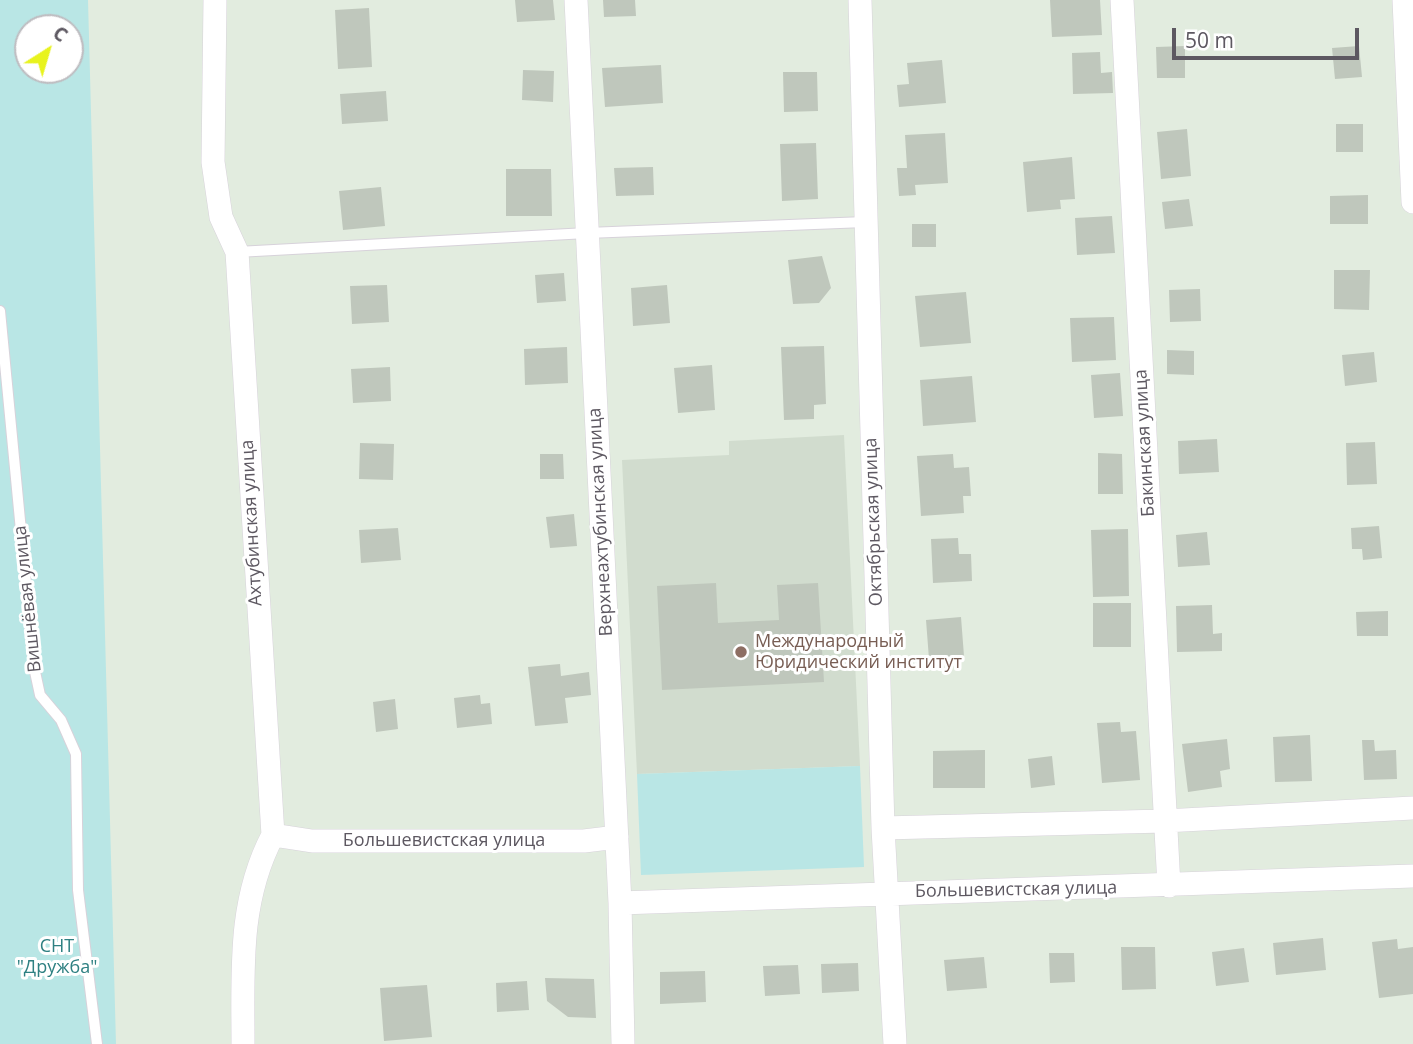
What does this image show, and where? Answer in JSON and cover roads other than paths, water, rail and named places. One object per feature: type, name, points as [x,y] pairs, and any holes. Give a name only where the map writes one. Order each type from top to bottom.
[{"type":"street","name":"Ахтубинская улица","points":[[215,0],[213,162],[221,217],[237,252],[266,761],[273,835]]},
{"type":"street","name":"Верхнеахтубинская улица","points":[[576,0],[620,902],[623,1044]]},
{"type":"street","name":"Октябрьская улица","points":[[860,0],[883,828],[895,1044]]},
{"type":"street","name":"Бакинская улица","points":[[1122,0],[1169,886]]},
{"type":"street","points":[[1404,0],[1413,202]]},
{"type":"street","points":[[883,828],[1164,821],[1413,808]]},
{"type":"street","points":[[243,1044],[243,927],[257,863],[273,835]]},
{"type":"street","name":"Большевистская улица","points":[[273,835],[312,841],[584,841],[617,837]]},
{"type":"street","name":"Большевистская улица","points":[[620,902],[1413,876]]},
{"type":"lane","points":[[237,252],[587,233],[865,222]]},
{"type":"lane","name":"Вишнёвая улица","points":[[0,311],[34,667],[40,695],[61,720],[76,754],[78,890],[97,1044]]},
{"type":"place","name":"Международный Юридический институт","points":[[741,652]]},
{"type":"park label","name":"СНТ \"Дружба\"","points":[[57,957]]}]
